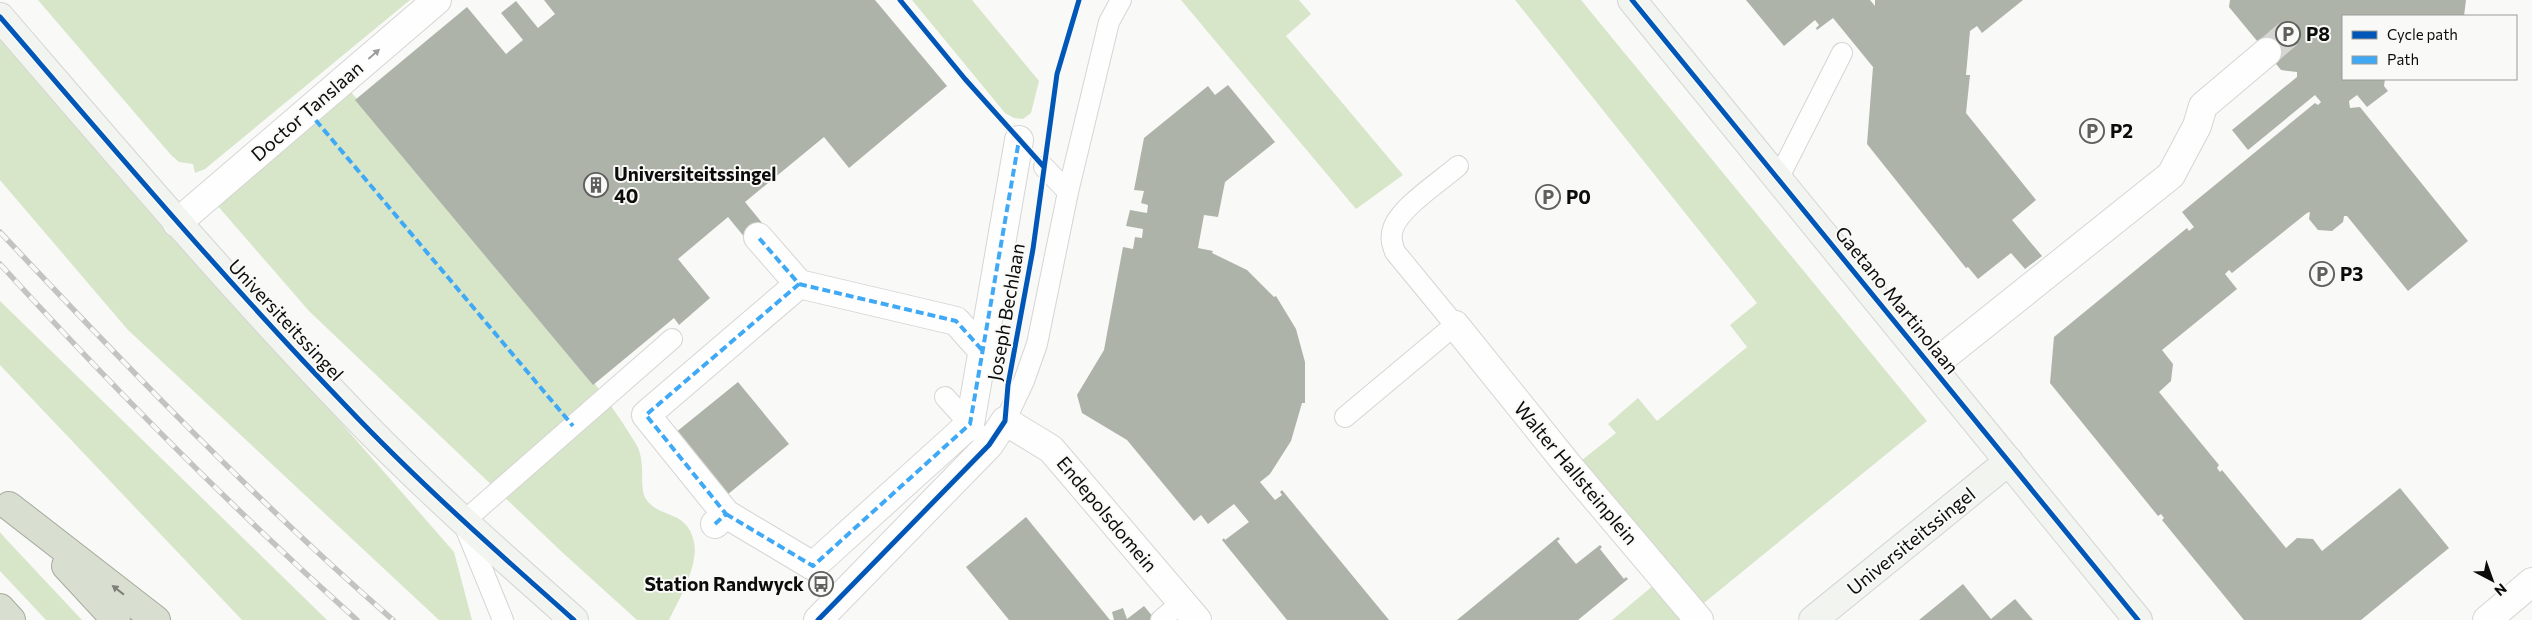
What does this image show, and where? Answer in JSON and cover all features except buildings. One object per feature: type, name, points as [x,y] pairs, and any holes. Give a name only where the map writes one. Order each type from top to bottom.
[{"type":"highway","points":[[5,501],[116,620]]},
{"type":"highway","points":[[5,501],[156,620]]},
{"type":"highway","points":[[0,608],[12,620]]},
{"type":"street","name":"Doctor Tanslaan","points":[[177,223],[437,0]]},
{"type":"street","name":"Gaetano Martinolaan","points":[[1632,0],[2138,620]]},
{"type":"street","name":"Universiteitssingel","points":[[0,17],[177,223],[346,406],[463,522],[574,620]]},
{"type":"street","name":"Gaetano Martinolaan","points":[[1932,366],[2171,175],[2197,126],[2204,106],[2267,52]]},
{"type":"street","points":[[799,284],[646,415],[721,519],[813,566],[970,424],[1019,140]]},
{"type":"street","points":[[758,237],[799,284],[956,321],[982,350]]},
{"type":"street","name":"Walter Hallsteinplein","points":[[1455,325],[1567,464],[1699,620]]},
{"type":"street","name":"Joseph Bechlaan","points":[[818,620],[989,445],[1005,421]]},
{"type":"street","name":"Endepolsdomein","points":[[1005,421],[1051,449],[1189,611]]},
{"type":"street","name":"Universiteitssingel","points":[[1813,620],[2008,461]]},
{"type":"street","points":[[2487,620],[2532,582]]},
{"type":"lane","name":"Joseph Bechlaan","points":[[1005,421],[1024,381],[1037,344],[1068,192],[1109,22],[1121,0]]},
{"type":"lane","points":[[1778,179],[1842,53]]},
{"type":"lane","points":[[1345,417],[1455,325],[1396,252],[1391,241],[1393,228],[1399,218],[1458,166]]},
{"type":"lane","points":[[1044,167],[1068,192]]},
{"type":"lane","points":[[503,620],[463,522],[672,339]]},
{"type":"lane","points":[[945,397],[989,445]]},
{"type":"lane","points":[[1161,620],[1189,611]]},
{"type":"green space","points":[[38,0],[410,0],[205,169],[195,173],[193,164],[179,162],[171,155]]},
{"type":"green space","points":[[912,0],[972,0],[1039,81],[1031,113],[1023,119],[1014,118],[1005,113]]},
{"type":"green space","points":[[1181,0],[1299,0],[1311,14],[1286,36],[1403,175],[1356,209]]},
{"type":"green space","points":[[1515,0],[1581,0],[1927,421],[1683,620],[1612,620],[1673,569],[1582,460],[1616,433],[1608,424],[1638,398],[1657,421],[1747,347],[1730,325],[1757,303]]},
{"type":"green space","points":[[0,33],[454,552],[472,620],[439,620],[128,330],[0,180]]},
{"type":"green space","points":[[351,92],[545,321],[608,402],[639,451],[646,499],[658,510],[679,519],[690,531],[694,542],[694,561],[683,593],[669,620],[637,620],[563,553],[309,311],[217,205]]},
{"type":"green space","points":[[0,301],[327,620],[242,620],[0,365]]},
{"type":"green space","points":[[0,532],[82,620],[46,620],[0,571]]},
{"type":"tunnel","points":[[2267,52],[2288,34]]},
{"type":"railway","points":[[0,232],[192,431],[291,527],[393,620]]},
{"type":"railway","points":[[0,264],[130,402],[219,491],[357,620]]},
{"type":"marked path","points":[[308,111],[573,426]]},
{"type":"marked path","points":[[726,514],[813,566],[970,424],[1019,140]]},
{"type":"marked path","points":[[715,524],[726,514],[646,415],[799,284],[758,237]]},
{"type":"marked path","points":[[799,284],[956,321],[982,350]]},
{"type":"cycle path","points":[[900,0],[965,79],[1044,167]]},
{"type":"cycle path","points":[[818,620],[989,445],[1005,421],[1008,385],[1033,249],[1057,74],[1079,0]]},
{"type":"cycle path","points":[[1632,0],[2138,620]]},
{"type":"cycle path","points":[[0,17],[213,262],[300,358],[372,433],[429,488],[486,542],[574,620]]},
{"type":"place","name":"P8","points":[[2288,34]]},
{"type":"place","name":"P2","points":[[2092,131]]},
{"type":"place","name":"Universiteitssingel 40","points":[[596,185]]},
{"type":"place","name":"P0","points":[[1548,197]]},
{"type":"place","name":"P3","points":[[2322,274]]},
{"type":"place","name":"Station Randwyck","points":[[821,584]]}]
